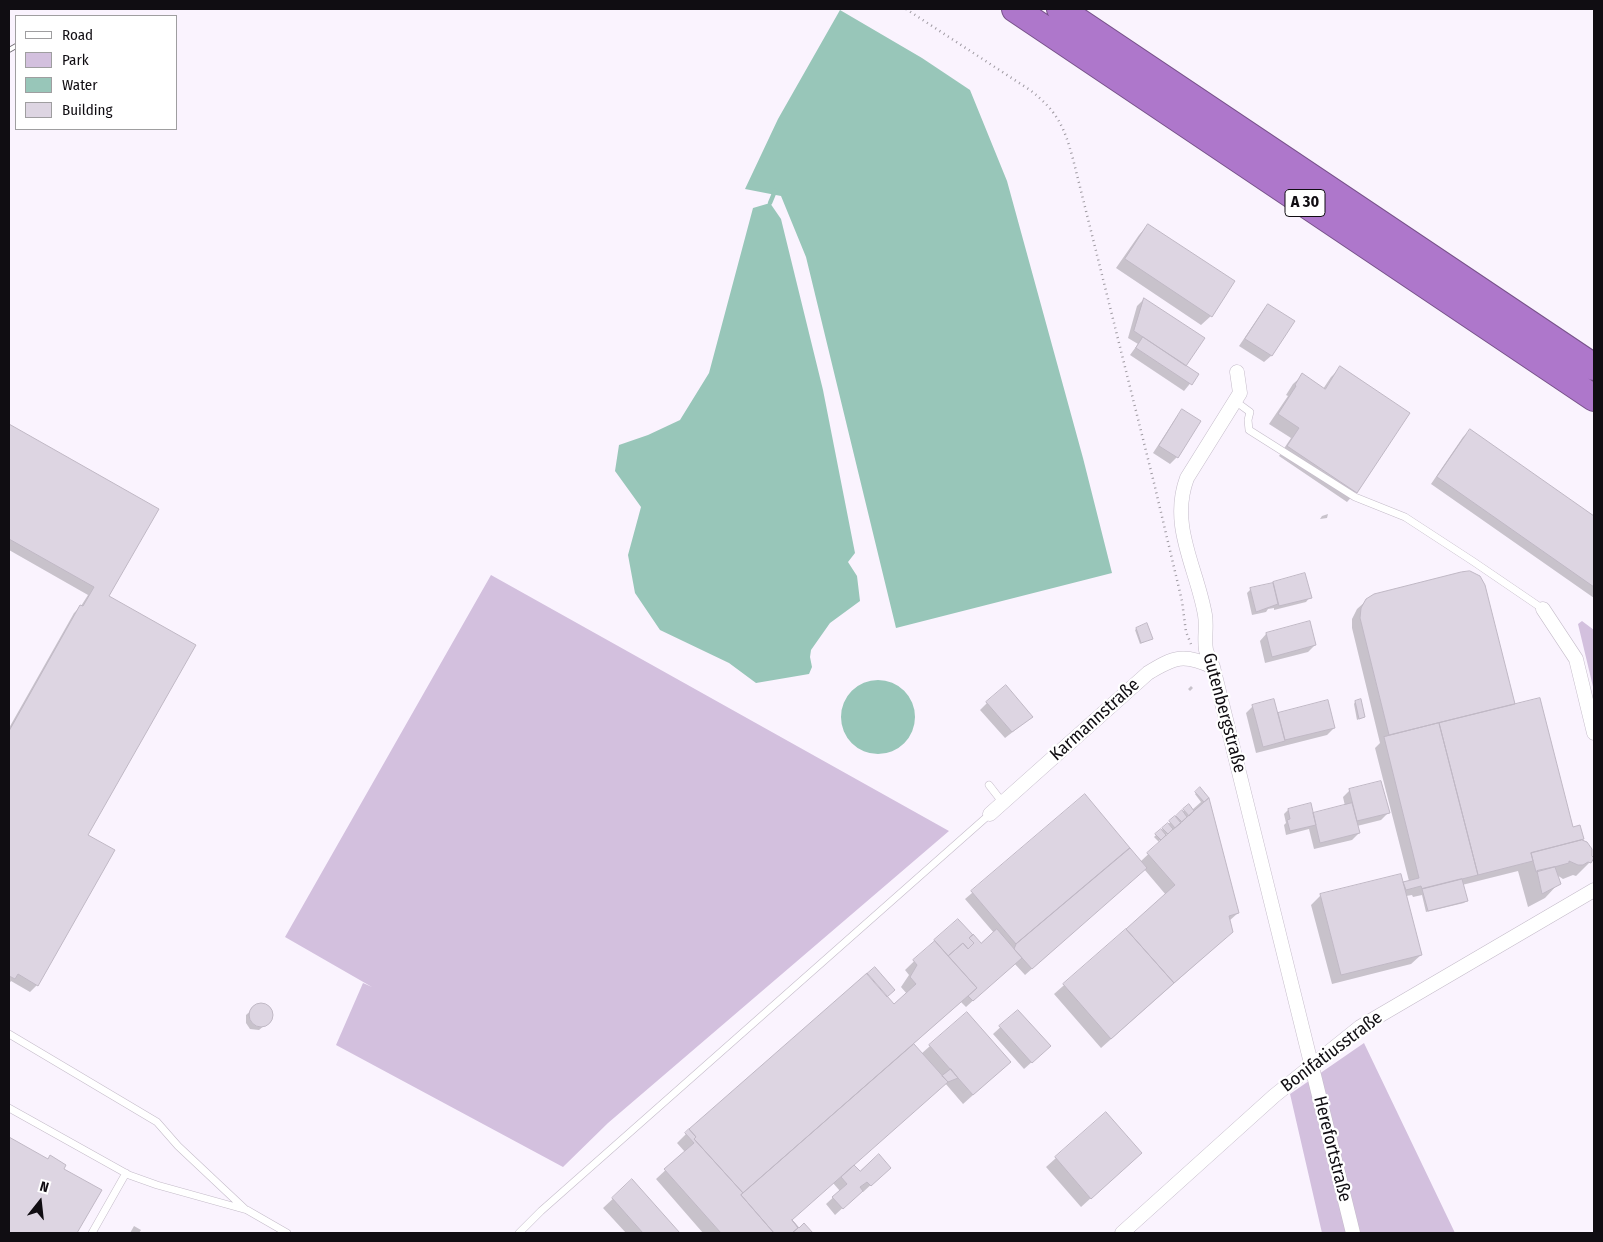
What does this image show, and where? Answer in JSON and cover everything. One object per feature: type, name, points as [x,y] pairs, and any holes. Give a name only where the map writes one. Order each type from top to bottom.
[{"type":"highway","name":"A 30","points":[[1015,9],[1594,398]]},
{"type":"highway","name":"A 30","points":[[1060,9],[1594,367]]},
{"type":"street","name":"Gutenbergstraße","points":[[1236,372],[1240,393],[1187,478],[1182,492],[1180,511],[1183,532],[1204,614],[1206,648],[1213,667],[1312,1064]]},
{"type":"street","points":[[1543,609],[1576,659],[1594,733]]},
{"type":"street","name":"Karmannstraße","points":[[990,814],[1148,673],[1170,660],[1197,659],[1213,667]]},
{"type":"street","name":"Bonifatiusstraße","points":[[1122,1233],[1274,1096],[1360,1027],[1594,890]]},
{"type":"street","name":"Herefortstraße","points":[[1312,1064],[1353,1233]]},
{"type":"lane","points":[[1235,401],[1250,412],[1248,420],[1249,430],[1355,497],[1405,517],[1543,609]]},
{"type":"lane","points":[[988,785],[1002,803]]},
{"type":"lane","points":[[519,1233],[541,1211],[990,814]]},
{"type":"lane","points":[[9,1034],[157,1122],[178,1146],[248,1210],[287,1233]]},
{"type":"lane","points":[[9,1108],[126,1174],[157,1185],[248,1210]]},
{"type":"lane","points":[[92,1233],[126,1174]]},
{"type":"path","points":[[906,9],[1030,90],[1046,102],[1059,119],[1071,152],[1154,483],[1182,601],[1186,632],[1197,659]]},
{"type":"green space","points":[[491,575],[949,831],[608,1123],[563,1167],[336,1045],[363,983],[372,987],[285,937]]},
{"type":"green space","points":[[1582,621],[1594,630],[1594,691],[1578,624]]},
{"type":"green space","points":[[1364,1043],[1455,1233],[1322,1233],[1290,1094]]},
{"type":"water","points":[[840,10],[922,58],[970,90],[1007,181],[1083,458],[1112,573],[896,628],[806,257],[781,196],[745,189],[778,119]]},
{"type":"water","points":[[770,203],[781,219],[823,390],[855,553],[848,562],[857,576],[860,601],[830,623],[811,650],[812,667],[809,674],[756,683],[729,663],[660,630],[635,593],[628,555],[641,507],[615,471],[619,445],[648,435],[680,420],[709,373],[753,208]]},
{"type":"water","points":[[878,680],[892,683],[904,691],[912,703],[915,717],[912,731],[904,743],[892,751],[878,754],[864,751],[852,743],[844,731],[841,717],[844,703],[852,691],[864,683]]},
{"type":"building","points":[[1148,224],[1235,281],[1212,317],[1125,259]]},
{"type":"building","points":[[1144,298],[1205,338],[1186,366],[1134,331]]},
{"type":"building","points":[[1268,304],[1295,321],[1272,356],[1245,339]]},
{"type":"building","points":[[1143,337],[1199,374],[1192,385],[1136,348]]},
{"type":"building","points":[[1340,366],[1410,413],[1357,493],[1287,446],[1299,428],[1278,414],[1302,373],[1325,389]]},
{"type":"building","points":[[1182,409],[1201,421],[1178,458],[1159,446]]},
{"type":"building","points":[[9,424],[159,509],[109,596],[196,645],[88,835],[115,850],[38,986],[18,974],[15,979],[9,976],[9,731],[80,605],[83,606],[94,587],[9,539]]},
{"type":"building","points":[[1470,429],[1594,516],[1594,587],[1437,477]]},
{"type":"building","points":[[1470,571],[1480,576],[1485,585],[1515,704],[1389,735],[1360,618],[1361,608],[1366,599],[1374,594]]},
{"type":"building","points":[[1305,573],[1312,598],[1279,606],[1273,582]]},
{"type":"building","points":[[1273,583],[1278,604],[1256,612],[1250,588]]},
{"type":"building","points":[[1310,621],[1316,645],[1272,657],[1266,633]]},
{"type":"building","points":[[1147,623],[1153,639],[1141,643],[1136,628]]},
{"type":"building","points":[[1006,685],[1033,717],[1012,732],[986,702]]},
{"type":"building","points":[[1540,698],[1573,827],[1580,825],[1584,839],[1531,853],[1533,861],[1478,875],[1439,723]]},
{"type":"building","points":[[1274,699],[1285,741],[1263,747],[1252,705]]},
{"type":"building","points":[[1361,699],[1365,717],[1359,719],[1355,701]]},
{"type":"building","points":[[1328,700],[1335,728],[1285,740],[1278,713]]},
{"type":"building","points":[[1439,723],[1478,875],[1422,889],[1421,886],[1406,890],[1403,882],[1419,878],[1384,737]]},
{"type":"building","points":[[1381,781],[1390,813],[1357,821],[1349,789]]},
{"type":"building","points":[[1200,787],[1209,798],[1204,802],[1195,792]]},
{"type":"building","points":[[1085,794],[1130,848],[1016,944],[971,891]]},
{"type":"building","points":[[1209,798],[1239,913],[1229,916],[1233,932],[1174,983],[1126,929],[1175,885],[1147,853]]},
{"type":"building","points":[[1311,803],[1316,825],[1290,831],[1287,820],[1290,819],[1288,809]]},
{"type":"building","points":[[1352,803],[1360,833],[1320,843],[1313,813]]},
{"type":"building","points":[[1189,804],[1194,811],[1189,816],[1183,809]]},
{"type":"building","points":[[1182,810],[1187,817],[1182,822],[1176,816]]},
{"type":"building","points":[[1175,816],[1181,823],[1175,828],[1169,821]]},
{"type":"building","points":[[1168,823],[1173,829],[1168,834],[1162,828]]},
{"type":"building","points":[[1161,829],[1166,835],[1161,840],[1155,834]]},
{"type":"building","points":[[1582,840],[1587,842],[1592,849],[1592,856],[1594,858],[1591,863],[1578,865],[1569,861],[1569,863],[1536,872],[1531,853]]},
{"type":"building","points":[[1130,848],[1147,868],[1032,969],[1014,949],[1016,944]]},
{"type":"building","points":[[1555,867],[1561,884],[1542,894],[1537,871]]},
{"type":"building","points":[[1401,874],[1422,955],[1341,975],[1320,894]]},
{"type":"building","points":[[1462,879],[1468,901],[1428,911],[1422,889]]},
{"type":"building","points":[[958,919],[973,935],[969,938],[974,943],[968,949],[963,943],[948,956],[934,940]]},
{"type":"building","points":[[997,929],[1022,958],[973,1001],[968,996],[977,988],[948,956],[963,943],[968,949],[974,943],[969,938],[973,934],[981,943]]},
{"type":"building","points":[[1126,929],[1174,983],[1111,1039],[1063,984]]},
{"type":"building","points":[[935,941],[977,988],[743,1193],[694,1139],[696,1137],[689,1129],[867,973],[894,1004],[916,984],[910,977],[917,965],[913,960]]},
{"type":"building","points":[[875,967],[895,990],[887,997],[867,974]]},
{"type":"building","points":[[261,1003],[266,1004],[272,1010],[272,1020],[266,1026],[261,1027],[256,1026],[250,1020],[249,1015],[250,1010],[256,1004]]},
{"type":"building","points":[[1018,1010],[1051,1046],[1032,1063],[999,1026]]},
{"type":"building","points":[[967,1012],[1011,1062],[973,1095],[929,1045]]},
{"type":"building","points":[[914,1044],[948,1082],[792,1220],[798,1228],[792,1233],[774,1233],[741,1195]]},
{"type":"building","points":[[951,1069],[958,1078],[948,1082],[942,1076]]},
{"type":"building","points":[[1106,1112],[1142,1153],[1091,1199],[1055,1157]]},
{"type":"building","points":[[689,1129],[696,1137],[694,1139],[743,1193],[741,1195],[774,1233],[721,1233],[664,1169],[694,1143],[685,1133]]},
{"type":"building","points":[[9,1137],[48,1159],[50,1155],[66,1165],[64,1169],[102,1190],[77,1233],[9,1233]]},
{"type":"building","points":[[879,1154],[891,1168],[871,1186],[867,1182],[860,1187],[863,1191],[843,1209],[832,1197],[847,1184],[841,1177],[854,1165],[860,1171]]},
{"type":"building","points":[[632,1179],[680,1233],[643,1233],[612,1198]]},
{"type":"building","points":[[792,1220],[799,1228],[804,1223],[813,1233],[792,1233],[798,1228]]},
{"type":"waterway","points":[[770,203],[775,191]]},
{"type":"railway","points":[[9,50],[15,47]]}]
